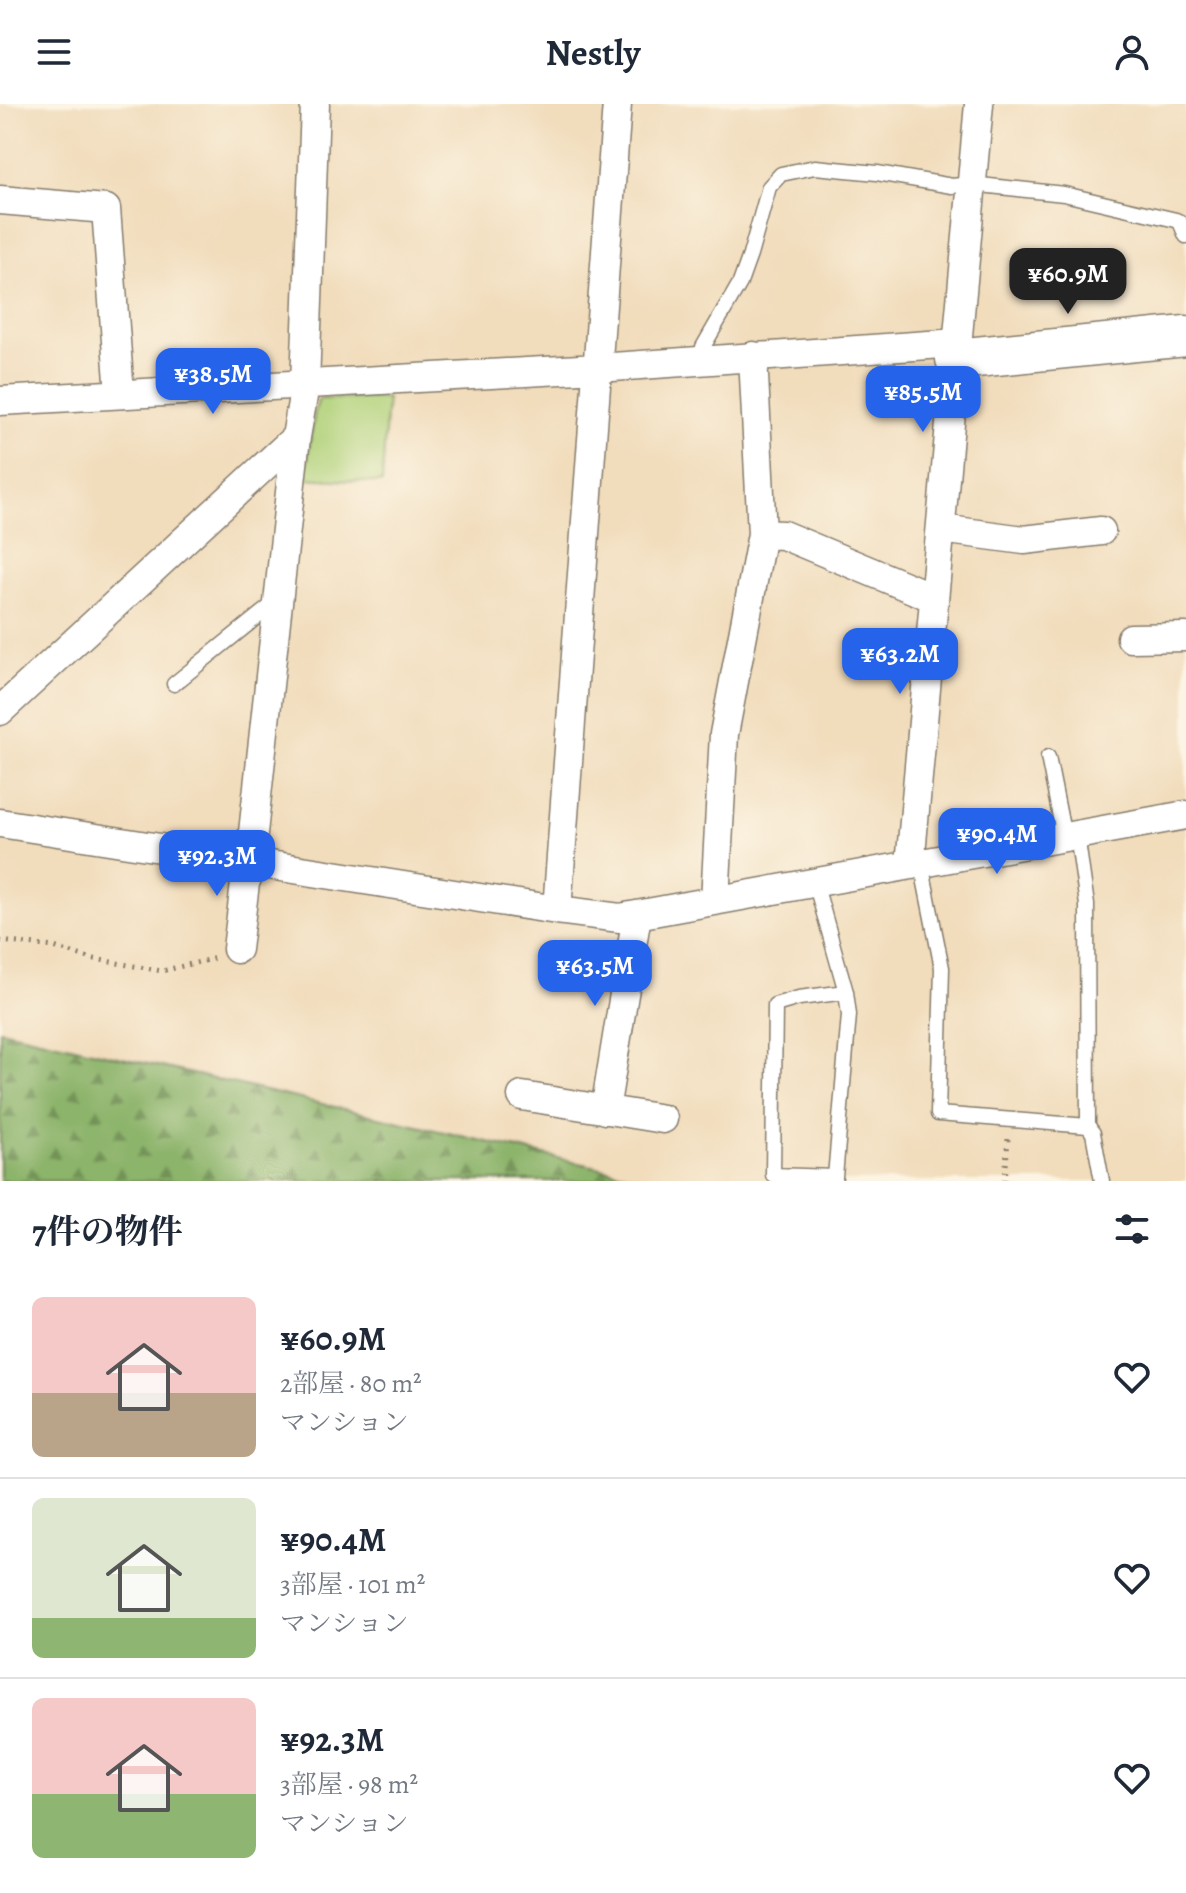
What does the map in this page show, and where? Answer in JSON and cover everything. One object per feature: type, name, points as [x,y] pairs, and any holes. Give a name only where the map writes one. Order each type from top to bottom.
[{"type":"street","points":[[237,949],[245,883],[251,862],[296,437],[305,385],[315,104]]},
{"type":"street","points":[[557,910],[617,104]]},
{"type":"street","points":[[916,864],[934,598],[979,104]]},
{"type":"street","points":[[0,200],[106,209],[120,394]]},
{"type":"street","points":[[0,401],[598,368],[753,356],[957,351],[1186,336]]},
{"type":"street","points":[[715,901],[724,734],[762,534],[753,356]]},
{"type":"street","points":[[0,711],[296,437]]},
{"type":"street","points":[[941,529],[1024,540],[1101,531]]},
{"type":"street","points":[[762,534],[783,535],[934,598]]},
{"type":"street","points":[[1131,638],[1186,637]]},
{"type":"street","points":[[0,823],[620,918],[1186,815]]},
{"type":"street","points":[[605,1110],[637,915]]},
{"type":"street","points":[[522,1096],[663,1119]]},
{"type":"lane","points":[[704,360],[703,347],[740,283],[769,187],[781,174],[815,167],[877,173],[952,186],[971,184],[1064,194],[1176,220],[1186,236]]},
{"type":"lane","points":[[174,684],[278,600]]},
{"type":"lane","points":[[1048,757],[1087,905],[1088,1126],[1093,1133],[1102,1181]]},
{"type":"lane","points":[[916,864],[942,968],[938,1114],[1088,1126]]},
{"type":"lane","points":[[815,882],[846,992],[849,1015],[835,1177],[773,1175],[775,1005],[799,998],[846,992]]},
{"type":"path","points":[[0,941],[54,947],[89,958],[162,971],[234,954],[237,949]]},
{"type":"path","points":[[1005,1181],[1010,1120]]},
{"type":"green space","points":[[387,398],[382,483],[305,478],[319,399]]},
{"type":"green space","points":[[1,1030],[657,1181],[0,1181]]}]
